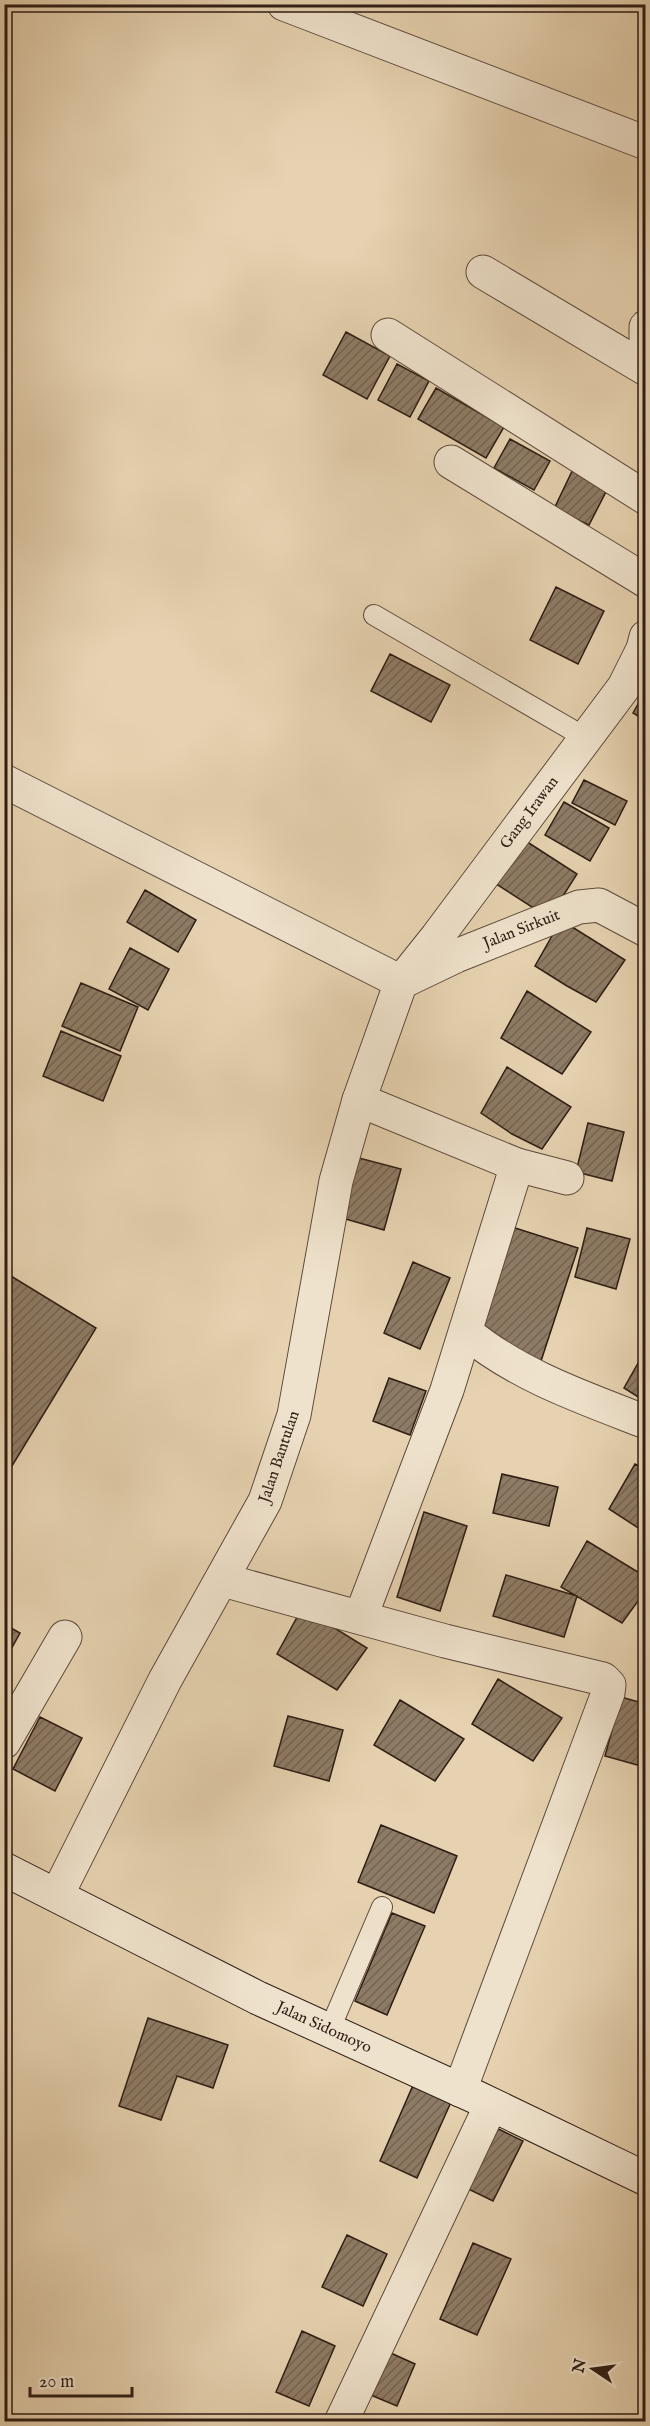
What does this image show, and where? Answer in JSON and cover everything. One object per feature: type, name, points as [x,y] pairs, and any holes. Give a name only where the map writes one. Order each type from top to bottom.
[{"type":"street","points":[[284,4],[645,143]]},
{"type":"street","points":[[483,272],[645,369]]},
{"type":"street","points":[[645,327],[645,345]]},
{"type":"street","points":[[388,335],[645,498]]},
{"type":"street","points":[[451,462],[645,581]]},
{"type":"street","name":"Gang Irawan","points":[[401,982],[624,687],[643,649],[645,637]]},
{"type":"street","points":[[4,781],[401,982]]},
{"type":"street","name":"Jalan Sirkuit","points":[[401,982],[456,956],[579,907],[599,905],[645,930]]},
{"type":"street","name":"Jalan Bantulan","points":[[57,1895],[165,1680],[223,1580],[265,1501],[294,1415],[336,1181],[359,1100],[401,982]]},
{"type":"street","points":[[359,1100],[517,1165],[567,1178]]},
{"type":"street","points":[[361,1616],[447,1390],[517,1165]]},
{"type":"street","points":[[466,1332],[480,1344],[551,1383],[645,1422]]},
{"type":"street","points":[[223,1580],[361,1616],[445,1641],[603,1679],[609,1684],[604,1704],[460,2090]]},
{"type":"street","points":[[4,1742],[65,1637]]},
{"type":"street","name":"Jalan Sidomoyo","points":[[6,1872],[57,1895],[258,1998],[460,2090],[645,2180]]},
{"type":"street","points":[[341,2421],[491,2105]]},
{"type":"lane","points":[[374,615],[586,738]]},
{"type":"lane","points":[[329,2031],[382,1907]]},
{"type":"building","points":[[346,332],[390,356],[367,399],[323,375]]},
{"type":"building","points":[[397,364],[429,381],[410,417],[378,400]]},
{"type":"building","points":[[436,388],[504,427],[486,458],[418,419]]},
{"type":"building","points":[[510,439],[550,461],[534,490],[494,468]]},
{"type":"building","points":[[575,465],[611,482],[589,525],[554,509]]},
{"type":"building","points":[[556,587],[604,611],[578,664],[530,640]]},
{"type":"building","points":[[390,654],[450,685],[431,722],[371,691]]},
{"type":"building","points":[[646,690],[646,721],[633,713]]},
{"type":"building","points":[[584,780],[627,801],[615,825],[572,803]]},
{"type":"building","points":[[564,802],[609,828],[590,861],[545,835]]},
{"type":"building","points":[[518,836],[577,874],[549,918],[490,880]]},
{"type":"building","points":[[145,890],[196,920],[178,952],[127,922]]},
{"type":"building","points":[[561,920],[625,960],[596,1002],[535,966]]},
{"type":"building","points":[[130,948],[169,969],[148,1010],[109,989]]},
{"type":"building","points":[[81,983],[138,1007],[120,1051],[62,1026]]},
{"type":"building","points":[[527,991],[591,1032],[562,1074],[501,1038]]},
{"type":"building","points":[[61,1031],[121,1056],[103,1101],[43,1076]]},
{"type":"building","points":[[507,1067],[571,1107],[542,1149],[512,1134],[481,1113]]},
{"type":"building","points":[[588,1123],[624,1132],[612,1181],[576,1172]]},
{"type":"building","points":[[359,1158],[401,1169],[384,1230],[342,1218]]},
{"type":"building","points":[[512,1227],[578,1248],[541,1361],[475,1339]]},
{"type":"building","points":[[587,1228],[630,1239],[616,1289],[575,1277]]},
{"type":"building","points":[[413,1262],[450,1278],[420,1349],[384,1333]]},
{"type":"building","points":[[6,1273],[96,1328],[4,1479],[4,1274]]},
{"type":"building","points":[[646,1349],[646,1402],[624,1388]]},
{"type":"building","points":[[389,1378],[426,1391],[410,1435],[373,1421]]},
{"type":"building","points":[[635,1464],[646,1470],[646,1533],[609,1509]]},
{"type":"building","points":[[502,1474],[558,1487],[549,1526],[493,1513]]},
{"type":"building","points":[[424,1512],[467,1526],[440,1611],[397,1597]]},
{"type":"building","points":[[587,1541],[646,1577],[646,1590],[622,1623],[561,1587]]},
{"type":"building","points":[[506,1575],[577,1596],[564,1637],[493,1616]]},
{"type":"building","points":[[302,1608],[367,1648],[337,1690],[277,1654]]},
{"type":"building","points":[[4,1624],[20,1633],[4,1662]]},
{"type":"building","points":[[498,1679],[562,1718],[533,1761],[472,1724]]},
{"type":"building","points":[[621,1697],[646,1704],[646,1752],[641,1766],[605,1756]]},
{"type":"building","points":[[400,1700],[464,1739],[435,1781],[374,1745]]},
{"type":"building","points":[[288,1716],[343,1730],[329,1781],[274,1766]]},
{"type":"building","points":[[40,1717],[82,1738],[55,1791],[13,1769]]},
{"type":"building","points":[[381,1825],[457,1856],[434,1913],[358,1882]]},
{"type":"building","points":[[392,1913],[425,1926],[387,2015],[355,2001]]},
{"type":"building","points":[[148,2018],[228,2045],[213,2088],[177,2076],[161,2120],[119,2106]]},
{"type":"building","points":[[414,2083],[452,2100],[417,2178],[380,2161]]},
{"type":"building","points":[[490,2125],[523,2141],[493,2201],[460,2185]]},
{"type":"building","points":[[347,2235],[387,2254],[363,2306],[322,2287]]},
{"type":"building","points":[[473,2243],[511,2259],[477,2335],[440,2319]]},
{"type":"building","points":[[302,2331],[335,2346],[309,2406],[276,2392]]},
{"type":"building","points":[[384,2350],[415,2364],[397,2406],[366,2393]]},
{"type":"building","points":[[260,2415],[273,2422],[257,2422]]}]
